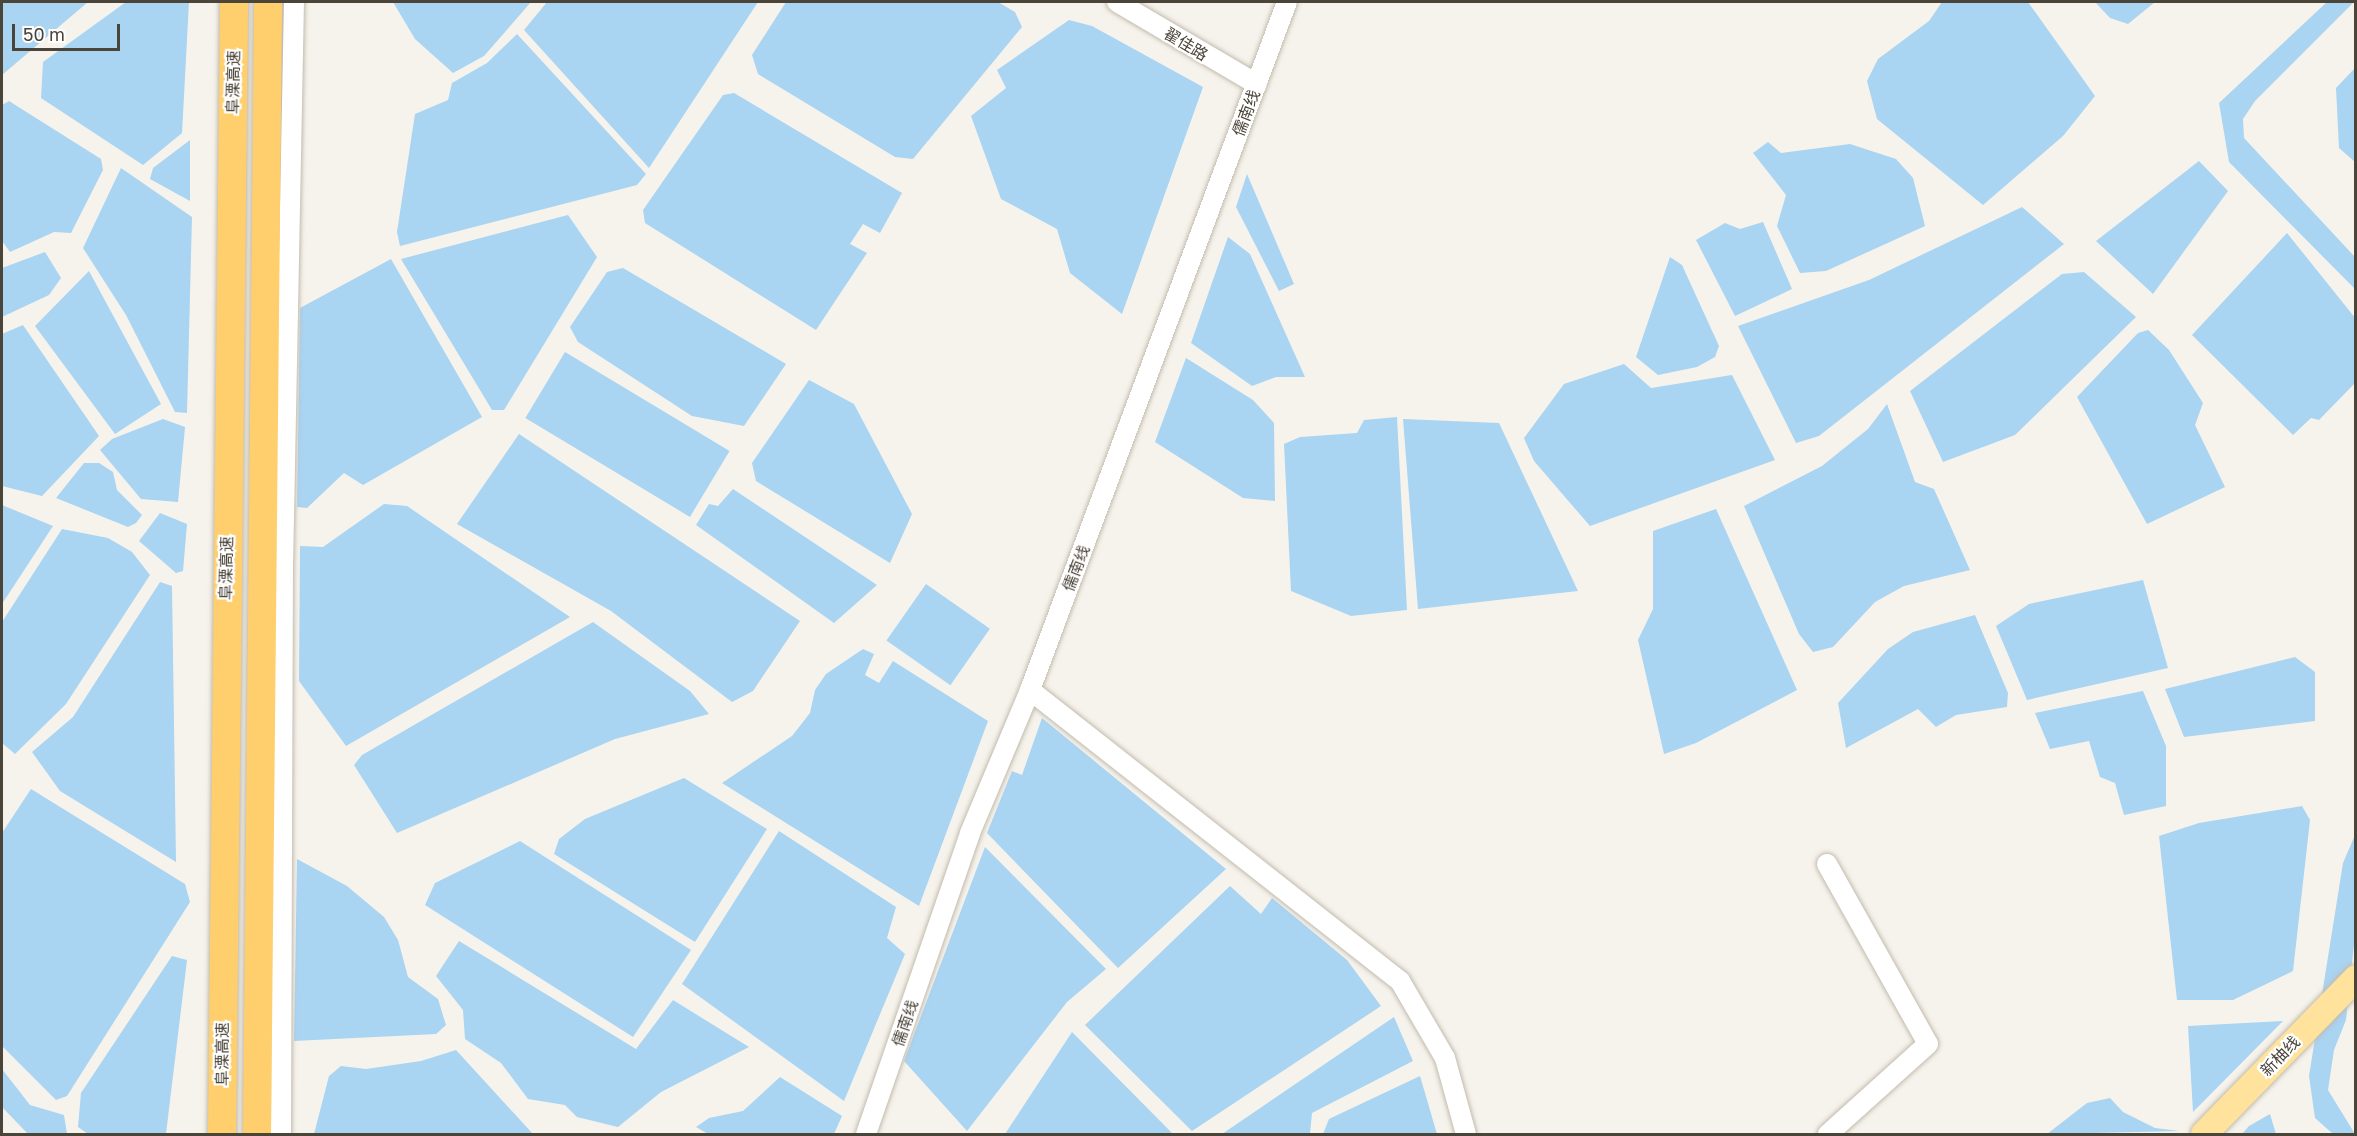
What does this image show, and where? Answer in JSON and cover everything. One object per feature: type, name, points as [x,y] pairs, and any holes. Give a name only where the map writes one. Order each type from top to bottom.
[{"type":"highway","name":"阜溧高速","points":[[222,1134],[234,2]]},
{"type":"highway","name":"阜溧高速","points":[[257,1134],[268,2]]},
{"type":"main road","name":"新柚线","points":[[2205,1134],[2355,978]]},
{"type":"street","points":[[281,1134],[283,568],[294,2]]},
{"type":"street","name":"翟佳路","points":[[1117,2],[1257,84]]},
{"type":"street","name":"儒南线","points":[[866,1134],[970,833],[1030,690],[1287,2]]},
{"type":"street","points":[[1030,690],[1400,981],[1446,1058],[1466,1134]]},
{"type":"street","points":[[1827,864],[1928,1044],[1828,1134]]},
{"type":"water","points":[[2,2],[88,2],[2,75]]},
{"type":"water","points":[[126,2],[189,2],[182,133],[143,165],[41,98],[43,62]]},
{"type":"water","points":[[393,2],[531,2],[484,56],[453,73],[415,39]]},
{"type":"water","points":[[547,2],[758,2],[649,168],[524,30]]},
{"type":"water","points":[[786,2],[998,2],[1015,12],[1022,27],[913,159],[895,157],[758,74],[752,55]]},
{"type":"water","points":[[1942,2],[2028,2],[2095,96],[2063,136],[1983,205],[1877,119],[1867,81],[1878,59],[1929,21]]},
{"type":"water","points":[[2095,2],[2155,2],[2128,24],[2110,18]]},
{"type":"water","points":[[2327,2],[2354,2],[2255,101],[2243,119],[2244,138],[2355,257],[2355,289],[2229,162],[2219,103]]},
{"type":"water","points":[[1069,20],[1092,26],[1203,87],[1122,314],[1070,273],[1057,229],[1001,199],[971,116],[1006,88],[997,70]]},
{"type":"water","points":[[517,34],[646,174],[637,185],[400,246],[397,232],[415,114],[448,100],[452,83],[487,63]]},
{"type":"water","points":[[2355,68],[2355,162],[2339,148],[2336,88]]},
{"type":"water","points":[[734,93],[902,193],[880,233],[863,224],[850,244],[867,253],[816,330],[645,223],[643,210],[723,95]]},
{"type":"water","points":[[9,101],[101,159],[103,170],[71,233],[54,232],[10,252],[2,241],[2,105]]},
{"type":"water","points":[[190,140],[190,201],[150,179],[153,168]]},
{"type":"water","points":[[1768,142],[1781,153],[1850,144],[1896,159],[1913,178],[1925,226],[1826,271],[1800,273],[1777,226],[1786,195],[1753,153]]},
{"type":"water","points":[[2199,161],[2228,191],[2153,294],[2096,241]]},
{"type":"water","points":[[121,168],[192,217],[187,413],[175,412],[126,315],[83,248]]},
{"type":"water","points":[[1247,174],[1294,284],[1279,291],[1236,207]]},
{"type":"water","points":[[2022,207],[2064,244],[1819,436],[1796,443],[1738,326],[1869,280]]},
{"type":"water","points":[[568,215],[597,257],[504,410],[492,410],[401,259]]},
{"type":"water","points":[[1763,222],[1792,289],[1735,316],[1696,240],[1725,223],[1740,229]]},
{"type":"water","points":[[2287,233],[2356,319],[2355,383],[2319,420],[2311,418],[2293,435],[2192,335]]},
{"type":"water","points":[[1228,237],[1250,254],[1305,377],[1276,377],[1252,386],[1191,343]]},
{"type":"water","points":[[45,252],[61,278],[49,295],[2,317],[2,268]]},
{"type":"water","points":[[1670,257],[1682,265],[1719,346],[1715,357],[1697,367],[1658,375],[1636,357]]},
{"type":"water","points":[[391,259],[482,417],[363,485],[344,473],[307,508],[297,507],[300,308]]},
{"type":"water","points":[[623,268],[786,364],[744,426],[692,416],[578,342],[570,327],[607,272]]},
{"type":"water","points":[[89,271],[161,404],[115,434],[35,326]]},
{"type":"water","points":[[2084,272],[2136,317],[2015,435],[1943,462],[1910,391],[2062,274]]},
{"type":"water","points":[[23,325],[99,436],[42,496],[2,486],[2,334]]},
{"type":"water","points":[[2148,330],[2169,350],[2203,403],[2195,425],[2225,487],[2147,524],[2077,397],[2138,333]]},
{"type":"water","points":[[565,352],[730,451],[690,517],[525,418]]},
{"type":"water","points":[[1186,358],[1253,400],[1274,423],[1275,501],[1243,498],[1155,442]]},
{"type":"water","points":[[1624,364],[1651,388],[1732,375],[1775,460],[1590,526],[1534,461],[1524,438],[1564,384]]},
{"type":"water","points":[[809,380],[854,404],[912,514],[890,563],[756,481],[752,463]]},
{"type":"water","points":[[1887,404],[1915,482],[1934,489],[1970,570],[1904,586],[1875,602],[1833,647],[1813,652],[1799,634],[1744,506],[1822,466],[1868,429]]},
{"type":"water","points":[[1397,417],[1407,610],[1351,616],[1291,591],[1284,444],[1300,437],[1357,433],[1364,420]]},
{"type":"water","points":[[163,419],[185,427],[178,502],[141,499],[100,450],[112,439]]},
{"type":"water","points":[[1403,419],[1499,423],[1578,591],[1418,609]]},
{"type":"water","points":[[519,434],[800,621],[753,691],[732,702],[611,611],[457,524]]},
{"type":"water","points":[[84,463],[99,463],[113,472],[117,490],[142,515],[136,523],[128,527],[56,498]]},
{"type":"water","points":[[733,489],[877,585],[834,623],[696,525],[709,504],[718,506]]},
{"type":"water","points":[[384,504],[407,506],[570,617],[346,746],[299,681],[300,546],[323,547]]},
{"type":"water","points":[[2,505],[53,526],[2,604]]},
{"type":"water","points":[[1716,509],[1797,690],[1696,743],[1664,754],[1638,640],[1653,609],[1653,531]]},
{"type":"water","points":[[160,513],[187,524],[183,571],[176,573],[139,541]]},
{"type":"water","points":[[62,529],[108,538],[132,552],[150,575],[66,704],[15,754],[2,743],[2,622]]},
{"type":"water","points":[[2143,580],[2168,668],[2027,700],[1996,626],[2029,604]]},
{"type":"water","points":[[160,582],[172,586],[176,862],[60,791],[32,752],[73,717]]},
{"type":"water","points":[[926,584],[990,629],[950,685],[886,641]]},
{"type":"water","points":[[1975,615],[2008,693],[2007,707],[1956,715],[1936,727],[1918,709],[1846,748],[1838,703],[1888,649],[1913,632]]},
{"type":"water","points":[[593,622],[690,691],[709,714],[615,739],[397,833],[354,765],[362,755]]},
{"type":"water","points":[[863,649],[874,654],[865,675],[879,683],[893,661],[988,721],[919,906],[722,783],[792,736],[810,713],[815,690],[826,674]]},
{"type":"water","points":[[2295,657],[2315,672],[2315,721],[2184,737],[2165,689]]},
{"type":"water","points":[[2143,691],[2166,746],[2166,806],[2124,815],[2115,783],[2100,777],[2089,741],[2050,749],[2035,713]]},
{"type":"water","points":[[1042,718],[1226,869],[1118,968],[987,833],[1012,771],[1022,775]]},
{"type":"water","points":[[684,778],[767,829],[695,942],[554,854],[559,839],[585,819]]},
{"type":"water","points":[[31,789],[185,884],[190,902],[67,1096],[56,1100],[2,1046],[2,833]]},
{"type":"water","points":[[2302,806],[2310,820],[2293,971],[2233,1000],[2177,1000],[2159,836],[2199,823]]},
{"type":"water","points":[[779,831],[896,907],[887,938],[905,954],[844,1101],[682,984]]},
{"type":"water","points":[[2355,835],[2355,935],[2346,1020],[2334,1050],[2328,1090],[2355,1134],[2333,1134],[2315,1118],[2309,1076],[2343,863]]},
{"type":"water","points":[[520,841],[691,950],[633,1037],[425,905],[435,883]]},
{"type":"water","points":[[985,847],[1106,969],[1067,1002],[967,1131],[904,1061]]},
{"type":"water","points":[[297,859],[347,886],[384,917],[398,940],[408,977],[438,999],[446,1025],[436,1034],[294,1041]]},
{"type":"water","points":[[1230,886],[1261,914],[1272,898],[1347,960],[1381,1006],[1192,1131],[1085,1025]]},
{"type":"water","points":[[459,941],[636,1049],[673,1000],[749,1047],[661,1092],[618,1127],[577,1117],[565,1105],[528,1099],[501,1063],[465,1039],[463,1010],[436,976]]},
{"type":"water","points":[[172,956],[187,960],[166,1134],[88,1134],[78,1127],[81,1093]]},
{"type":"water","points":[[1394,1017],[1413,1061],[1312,1113],[1310,1133],[1222,1134]]},
{"type":"water","points":[[2283,1021],[2193,1112],[2188,1026]]},
{"type":"water","points":[[1072,1032],[1173,1134],[1005,1134]]},
{"type":"water","points":[[456,1050],[533,1134],[314,1134],[329,1076],[341,1066],[366,1069],[421,1061]]},
{"type":"water","points":[[2,1069],[30,1105],[64,1115],[67,1134],[28,1134],[2,1107]]},
{"type":"water","points":[[1420,1076],[1437,1134],[1323,1134],[1329,1119]]},
{"type":"water","points":[[780,1077],[842,1116],[834,1134],[708,1134],[696,1127],[709,1118],[743,1111]]},
{"type":"water","points":[[2110,1098],[2123,1112],[2155,1128],[2179,1131],[2047,1134],[2087,1103]]},
{"type":"water","points":[[2270,1114],[2276,1134],[2242,1134],[2249,1126]]}]
